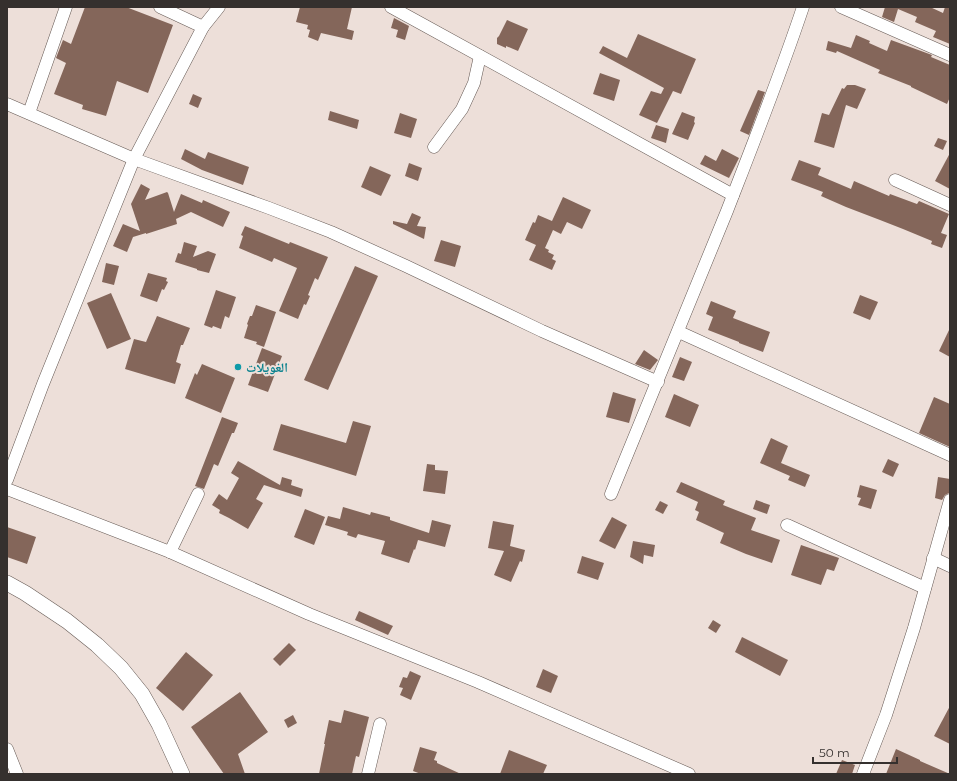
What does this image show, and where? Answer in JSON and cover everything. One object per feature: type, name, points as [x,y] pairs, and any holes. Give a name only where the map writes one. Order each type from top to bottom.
[{"type":"street","points":[[28,113],[66,7]]},
{"type":"street","points":[[160,7],[203,27]]},
{"type":"street","points":[[7,480],[43,384],[134,159],[203,27],[219,7]]},
{"type":"street","points":[[391,7],[733,195]]},
{"type":"street","points":[[611,494],[679,332],[791,43],[803,7]]},
{"type":"street","points":[[841,7],[950,55]]},
{"type":"street","points":[[434,147],[462,109],[474,83],[480,56]]},
{"type":"street","points":[[7,104],[134,159],[331,232],[542,331],[658,382]]},
{"type":"street","points":[[895,180],[950,205]]},
{"type":"street","points":[[679,332],[950,455]]},
{"type":"street","points":[[7,489],[170,552],[309,614],[478,682],[689,774]]},
{"type":"street","points":[[170,552],[198,494]]},
{"type":"street","points":[[863,774],[886,715],[914,628],[950,500]]},
{"type":"street","points":[[787,525],[925,588]]},
{"type":"street","points":[[933,558],[950,566]]},
{"type":"street","points":[[7,584],[25,593],[68,621],[97,644],[121,668],[142,694],[159,724],[182,774]]},
{"type":"street","points":[[368,774],[380,724]]},
{"type":"street","points":[[7,749],[17,774]]},
{"type":"building","points":[[85,7],[126,7],[173,25],[148,93],[117,81],[106,116],[82,109],[83,105],[54,94],[66,63],[56,58],[63,40],[71,44]]},
{"type":"building","points":[[300,7],[352,7],[347,29],[354,31],[352,40],[321,33],[318,41],[308,37],[310,30],[307,29],[308,25],[296,22]]},
{"type":"building","points":[[885,7],[930,7],[943,13],[945,7],[950,7],[950,44],[933,37],[936,31],[915,22],[917,17],[898,9],[894,22],[882,17]]},
{"type":"building","points":[[394,18],[409,26],[405,40],[396,37],[398,30],[391,28]]},
{"type":"building","points":[[507,20],[528,29],[518,51],[497,44],[497,38]]},
{"type":"building","points":[[638,34],[696,59],[681,94],[673,91],[657,123],[639,115],[651,91],[661,94],[664,88],[599,53],[603,46],[627,58]]},
{"type":"building","points":[[856,35],[887,51],[891,40],[932,55],[931,57],[950,65],[950,97],[947,104],[911,86],[878,73],[880,70],[837,51],[836,53],[826,50],[828,41],[851,48]]},
{"type":"building","points":[[600,73],[620,80],[614,101],[593,94]]},
{"type":"building","points":[[847,85],[855,85],[866,89],[857,109],[846,105],[834,148],[814,142],[822,113],[829,115],[842,88],[844,89]]},
{"type":"building","points":[[758,90],[765,92],[749,135],[740,131]]},
{"type":"building","points":[[193,94],[202,98],[198,108],[189,104]]},
{"type":"building","points":[[330,111],[359,120],[357,129],[328,120]]},
{"type":"building","points":[[682,112],[695,117],[695,123],[688,140],[672,134]]},
{"type":"building","points":[[400,113],[417,119],[411,138],[394,133]]},
{"type":"building","points":[[656,125],[669,129],[666,143],[651,138]]},
{"type":"building","points":[[938,138],[947,141],[943,150],[934,146]]},
{"type":"building","points":[[185,149],[205,159],[208,152],[249,167],[243,185],[202,170],[181,159]]},
{"type":"building","points":[[722,149],[739,158],[729,178],[700,164],[705,155],[716,161]]},
{"type":"building","points":[[950,153],[950,189],[935,181]]},
{"type":"building","points":[[799,160],[821,168],[818,175],[851,189],[854,181],[889,196],[890,194],[917,204],[919,201],[949,214],[941,233],[947,235],[942,248],[931,244],[932,241],[846,207],[821,196],[823,192],[791,180]]},
{"type":"building","points":[[409,163],[422,168],[418,181],[405,176]]},
{"type":"building","points":[[370,166],[391,175],[381,196],[361,187]]},
{"type":"building","points":[[141,184],[150,189],[145,200],[167,192],[174,212],[181,194],[202,203],[203,200],[230,212],[223,227],[191,212],[176,219],[177,224],[133,237],[127,252],[113,246],[123,224],[140,231],[131,204]]},
{"type":"building","points":[[563,197],[591,210],[582,229],[567,222],[561,234],[553,230],[545,248],[549,250],[548,252],[554,255],[552,259],[556,261],[552,270],[529,260],[536,245],[525,240],[533,222],[535,223],[538,215],[552,221]]},
{"type":"building","points":[[412,213],[421,217],[417,226],[426,227],[424,239],[393,224],[393,221],[407,224]]},
{"type":"building","points":[[245,226],[289,244],[290,242],[328,257],[318,280],[315,278],[308,295],[310,296],[306,305],[304,304],[298,319],[279,311],[297,268],[274,258],[272,262],[239,248],[243,236],[241,235]]},
{"type":"building","points":[[441,240],[461,246],[455,267],[434,261]]},
{"type":"building","points":[[184,242],[197,246],[193,257],[208,251],[216,254],[209,273],[175,262],[178,253],[181,254]]},
{"type":"building","points":[[106,263],[119,266],[114,285],[102,282]]},
{"type":"building","points":[[355,266],[378,276],[328,390],[304,380]]},
{"type":"building","points":[[148,273],[167,278],[166,281],[168,282],[164,290],[162,289],[157,302],[140,296]]},
{"type":"building","points":[[216,290],[236,297],[229,318],[225,316],[221,329],[204,325]]},
{"type":"building","points":[[111,293],[131,339],[107,349],[87,303]]},
{"type":"building","points":[[860,295],[878,302],[870,320],[853,313]]},
{"type":"building","points":[[711,301],[736,311],[733,318],[770,332],[763,352],[708,330],[713,317],[706,314]]},
{"type":"building","points":[[256,305],[276,312],[264,347],[256,344],[257,342],[244,338],[247,324]]},
{"type":"building","points":[[157,316],[190,328],[183,345],[181,345],[176,362],[181,364],[175,384],[125,369],[134,339],[146,342]]},
{"type":"building","points":[[950,328],[950,357],[939,351]]},
{"type":"building","points":[[262,348],[282,356],[268,392],[248,385]]},
{"type":"building","points":[[644,350],[658,360],[650,370],[635,364]]},
{"type":"building","points":[[680,357],[692,362],[684,381],[672,377]]},
{"type":"building","points":[[202,364],[235,378],[221,413],[185,398],[195,373],[197,375]]},
{"type":"building","points":[[613,392],[636,399],[629,423],[606,417]]},
{"type":"building","points":[[674,394],[699,405],[690,427],[665,417]]},
{"type":"building","points":[[934,397],[950,404],[950,447],[919,433]]},
{"type":"building","points":[[222,417],[238,423],[234,433],[232,433],[218,466],[214,464],[204,489],[195,486]]},
{"type":"building","points":[[353,421],[371,426],[356,476],[273,450],[281,424],[346,443]]},
{"type":"building","points":[[771,438],[788,446],[781,463],[810,475],[805,487],[788,480],[790,476],[760,463]]},
{"type":"building","points":[[888,459],[899,464],[893,477],[882,472]]},
{"type":"building","points":[[238,461],[280,485],[282,477],[292,480],[291,485],[303,489],[301,497],[264,485],[256,499],[263,503],[248,529],[219,513],[220,510],[212,505],[219,494],[227,500],[239,478],[231,473]]},
{"type":"building","points":[[427,464],[435,465],[435,470],[448,471],[445,494],[423,491]]},
{"type":"building","points":[[938,477],[950,479],[949,493],[945,495],[942,500],[935,498]]},
{"type":"building","points":[[681,482],[725,501],[723,505],[756,518],[751,530],[780,540],[772,563],[720,543],[724,533],[696,520],[699,512],[695,510],[698,502],[676,492]]},
{"type":"building","points":[[860,485],[877,490],[871,509],[858,505],[861,498],[857,497]]},
{"type":"building","points":[[756,500],[770,505],[767,514],[753,509]]},
{"type":"building","points":[[660,501],[668,505],[663,514],[655,510]]},
{"type":"building","points":[[343,507],[370,515],[371,512],[390,517],[390,520],[429,533],[432,520],[451,525],[445,547],[418,540],[409,563],[381,554],[385,541],[358,534],[356,538],[347,535],[348,532],[325,525],[328,516],[340,519]]},
{"type":"building","points":[[305,509],[325,517],[314,545],[294,537]]},
{"type":"building","points":[[612,517],[627,525],[615,549],[599,541]]},
{"type":"building","points":[[493,521],[514,525],[510,546],[525,550],[522,562],[520,561],[511,582],[494,575],[504,551],[488,548]]},
{"type":"building","points":[[7,527],[36,537],[27,564],[7,557]]},
{"type":"building","points":[[633,541],[655,545],[653,557],[644,555],[643,564],[630,557]]},
{"type":"building","points":[[801,545],[839,558],[834,571],[827,569],[821,585],[791,575]]},
{"type":"building","points":[[582,556],[604,563],[598,580],[577,573]]},
{"type":"building","points":[[359,611],[393,626],[388,635],[355,620]]},
{"type":"building","points":[[713,620],[721,625],[716,633],[708,628]]},
{"type":"building","points":[[742,637],[788,660],[780,676],[735,652]]},
{"type":"building","points":[[289,643],[296,650],[280,666],[273,659]]},
{"type":"building","points":[[186,652],[213,675],[183,711],[156,688]]},
{"type":"building","points":[[543,669],[558,676],[551,693],[536,687]]},
{"type":"building","points":[[410,671],[421,676],[411,700],[400,695],[403,688],[399,687],[403,677],[407,678]]},
{"type":"building","points":[[240,692],[268,732],[238,754],[245,774],[224,774],[191,727]]},
{"type":"building","points":[[950,706],[950,744],[934,736]]},
{"type":"building","points":[[344,710],[369,717],[359,757],[356,756],[352,774],[319,774],[329,720],[341,723]]},
{"type":"building","points":[[293,715],[297,723],[288,728],[284,720]]},
{"type":"building","points":[[420,747],[437,752],[434,760],[437,761],[437,763],[461,774],[421,774],[413,771]]},
{"type":"building","points":[[896,749],[920,761],[950,774],[886,774]]},
{"type":"building","points":[[509,750],[547,765],[543,774],[500,774]]},
{"type":"building","points":[[842,760],[855,765],[852,774],[836,774]]},
{"type":"place","name":"الغويلات","points":[[238,367]]}]
